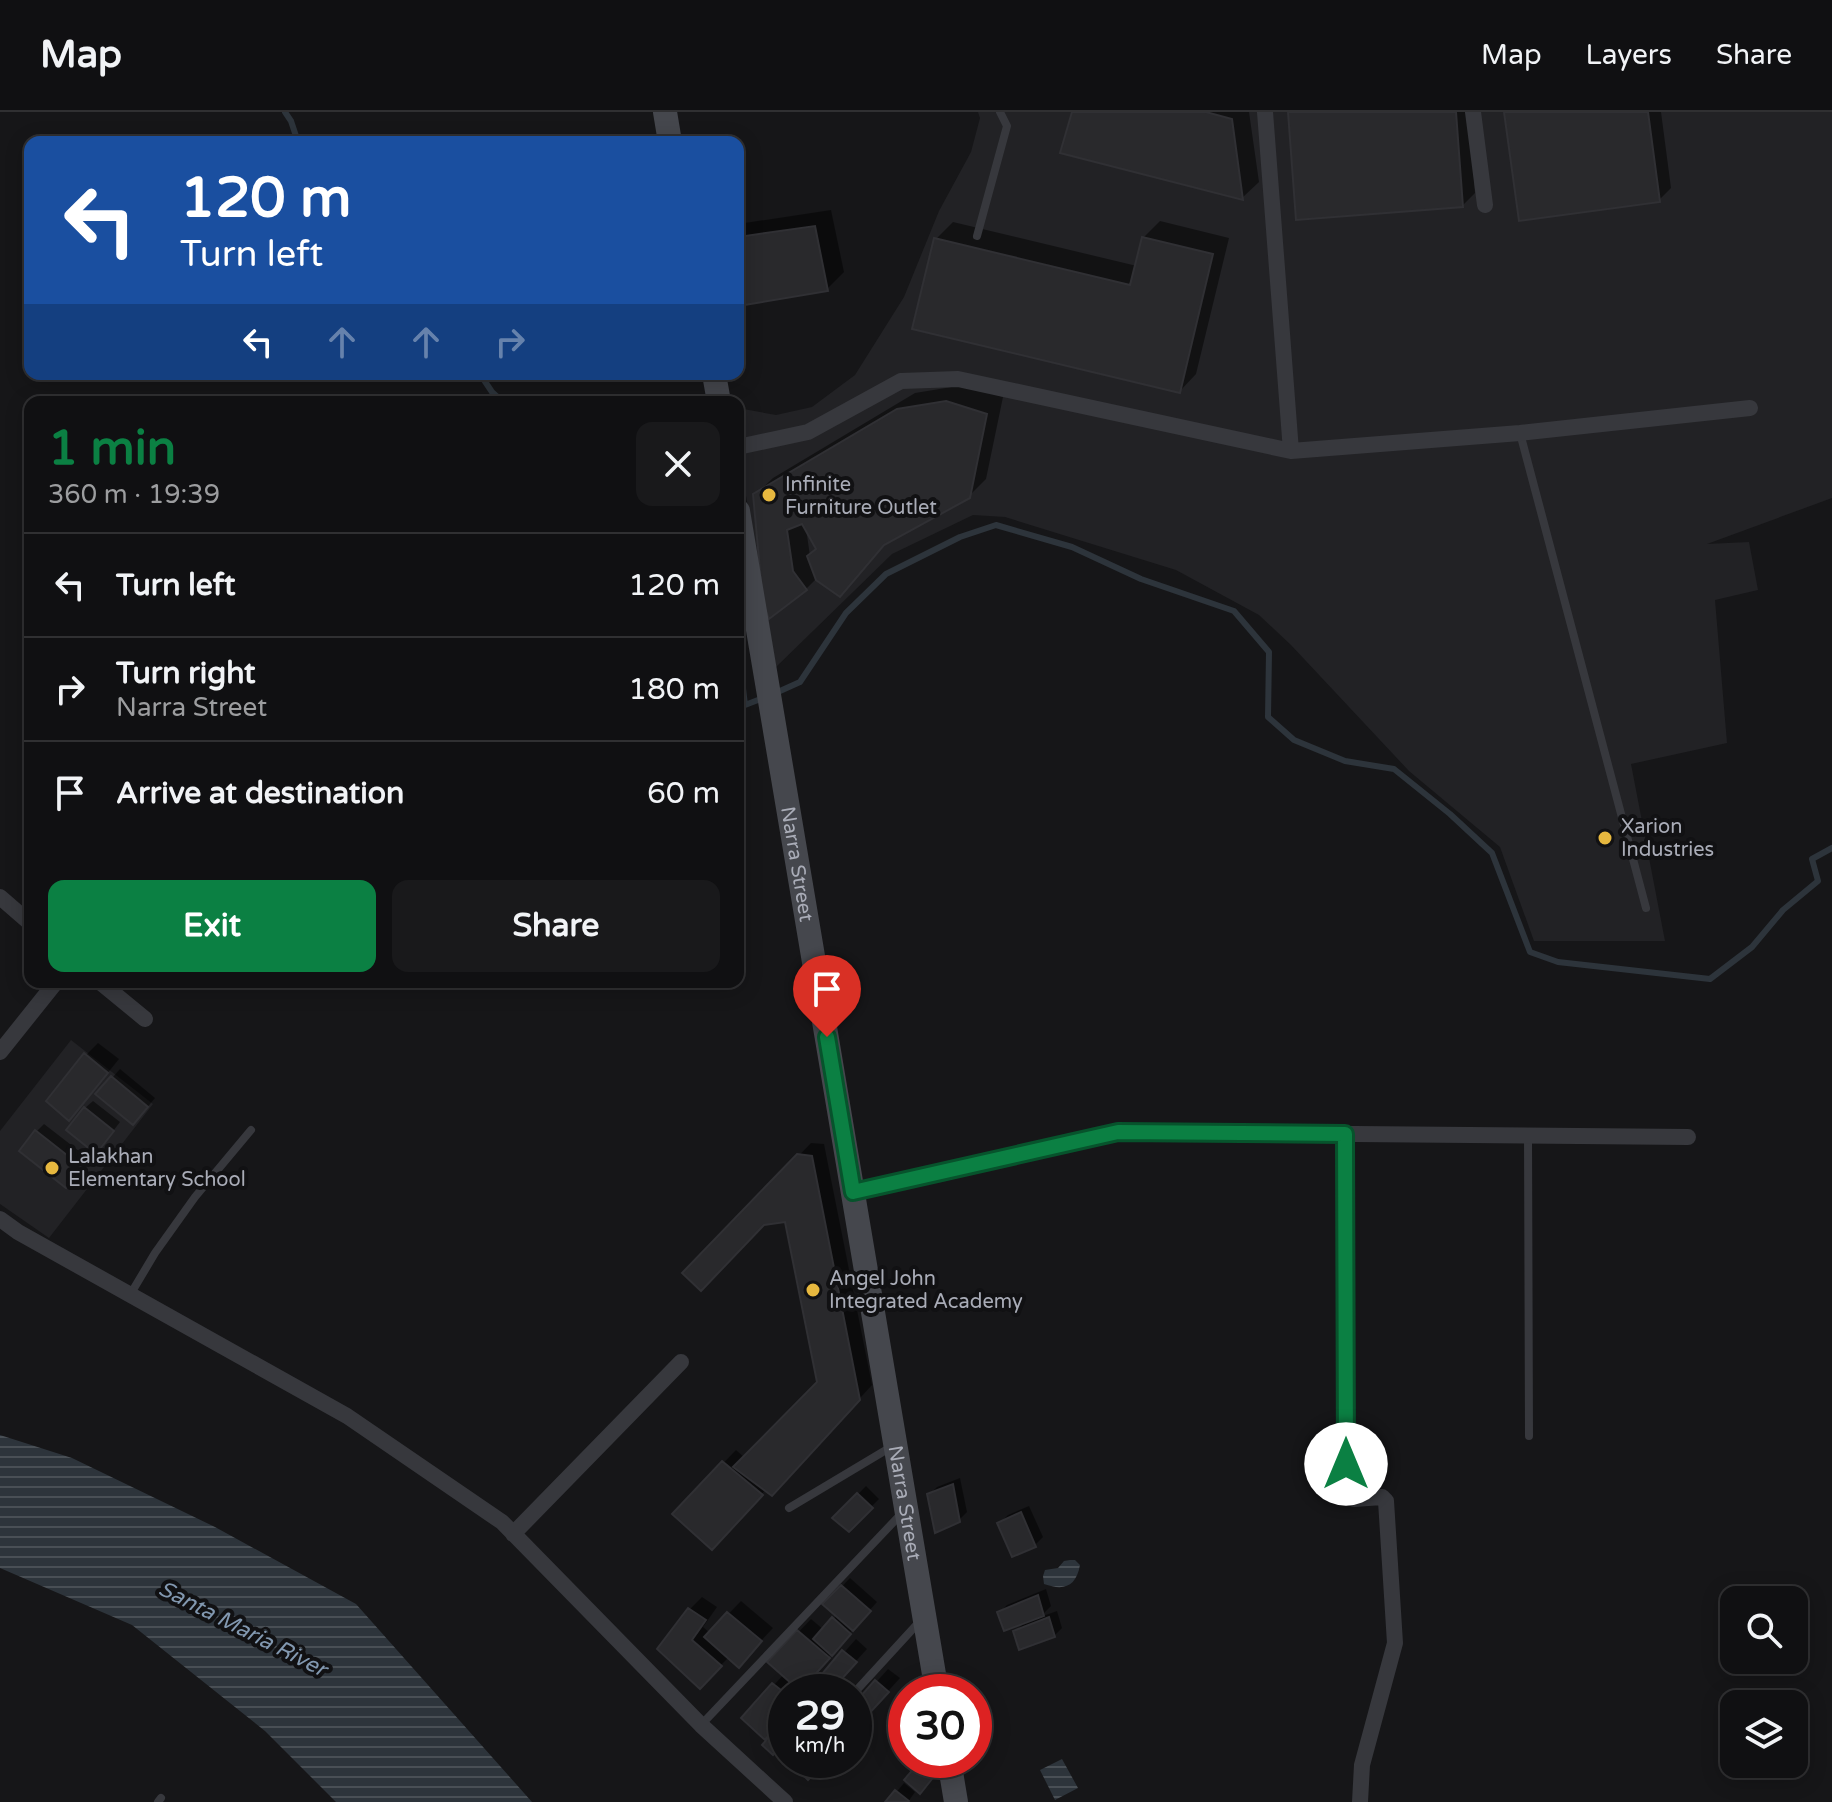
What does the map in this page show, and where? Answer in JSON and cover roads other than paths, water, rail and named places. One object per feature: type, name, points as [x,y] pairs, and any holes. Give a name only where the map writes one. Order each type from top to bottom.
[{"type":"main road","points":[[665,112],[669,136]]},
{"type":"main road","name":"Narra Street","points":[[744,547],[934,1674]]},
{"type":"main road","points":[[952,1778],[956,1802]]},
{"type":"street","points":[[1265,112],[1291,451]]},
{"type":"street","points":[[1473,112],[1485,205]]},
{"type":"street","points":[[744,446],[808,432],[901,381],[958,379],[1291,451],[1520,433],[1750,408]]},
{"type":"street","points":[[0,897],[24,918]]},
{"type":"street","points":[[0,1052],[51,988]]},
{"type":"street","points":[[107,988],[145,1019]]},
{"type":"street","points":[[853,1192],[1118,1132],[1688,1137]]},
{"type":"street","points":[[1345,1134],[1347,1494],[1354,1499],[1382,1497],[1386,1501],[1395,1643],[1362,1765],[1360,1802]]},
{"type":"street","points":[[0,1219],[18,1232],[347,1416],[502,1522],[701,1725],[785,1802]]},
{"type":"street","points":[[513,1534],[681,1362]]},
{"type":"lane","points":[[977,236],[1007,126],[1000,112]]},
{"type":"lane","points":[[1520,433],[1646,908]]},
{"type":"lane","points":[[130,1295],[195,1197],[251,1130]]},
{"type":"lane","points":[[1528,1136],[1529,1436]]},
{"type":"lane","points":[[789,1508],[895,1444]]},
{"type":"lane","points":[[701,1725],[906,1509]]},
{"type":"lane","points":[[872,1674],[925,1616]]},
{"type":"water","name":"Santa Maria River","points":[[0,1435],[72,1458],[215,1527],[356,1604],[532,1802],[336,1802],[265,1731],[132,1625],[0,1568]]},
{"type":"water","points":[[1075,1560],[1080,1565],[1072,1583],[1063,1587],[1044,1584],[1045,1570],[1058,1568],[1064,1561]]},
{"type":"water","points":[[1062,1759],[1078,1788],[1055,1800],[1040,1770]]},
{"type":"waterway","points":[[285,112],[296,136]]},
{"type":"waterway","points":[[484,380],[496,396]]},
{"type":"waterway","points":[[780,691],[800,682],[846,613],[886,574],[960,537],[996,525],[1072,547],[1141,579],[1234,611],[1269,652],[1268,717],[1294,740],[1345,761],[1394,769],[1450,814],[1492,853],[1530,952],[1558,962],[1710,979],[1752,947],[1783,910],[1818,881],[1812,859],[1832,848]]},
{"type":"waterway","points":[[744,697],[745,705],[758,700]]},
{"type":"place","name":"Infinite Furniture Outlet","points":[[769,495]]},
{"type":"place","name":"Xarion Industries","points":[[1605,838]]},
{"type":"place","name":"Lalakhan Elementary School","points":[[52,1168]]},
{"type":"place","name":"Angel John Integrated Academy","points":[[813,1290]]}]
